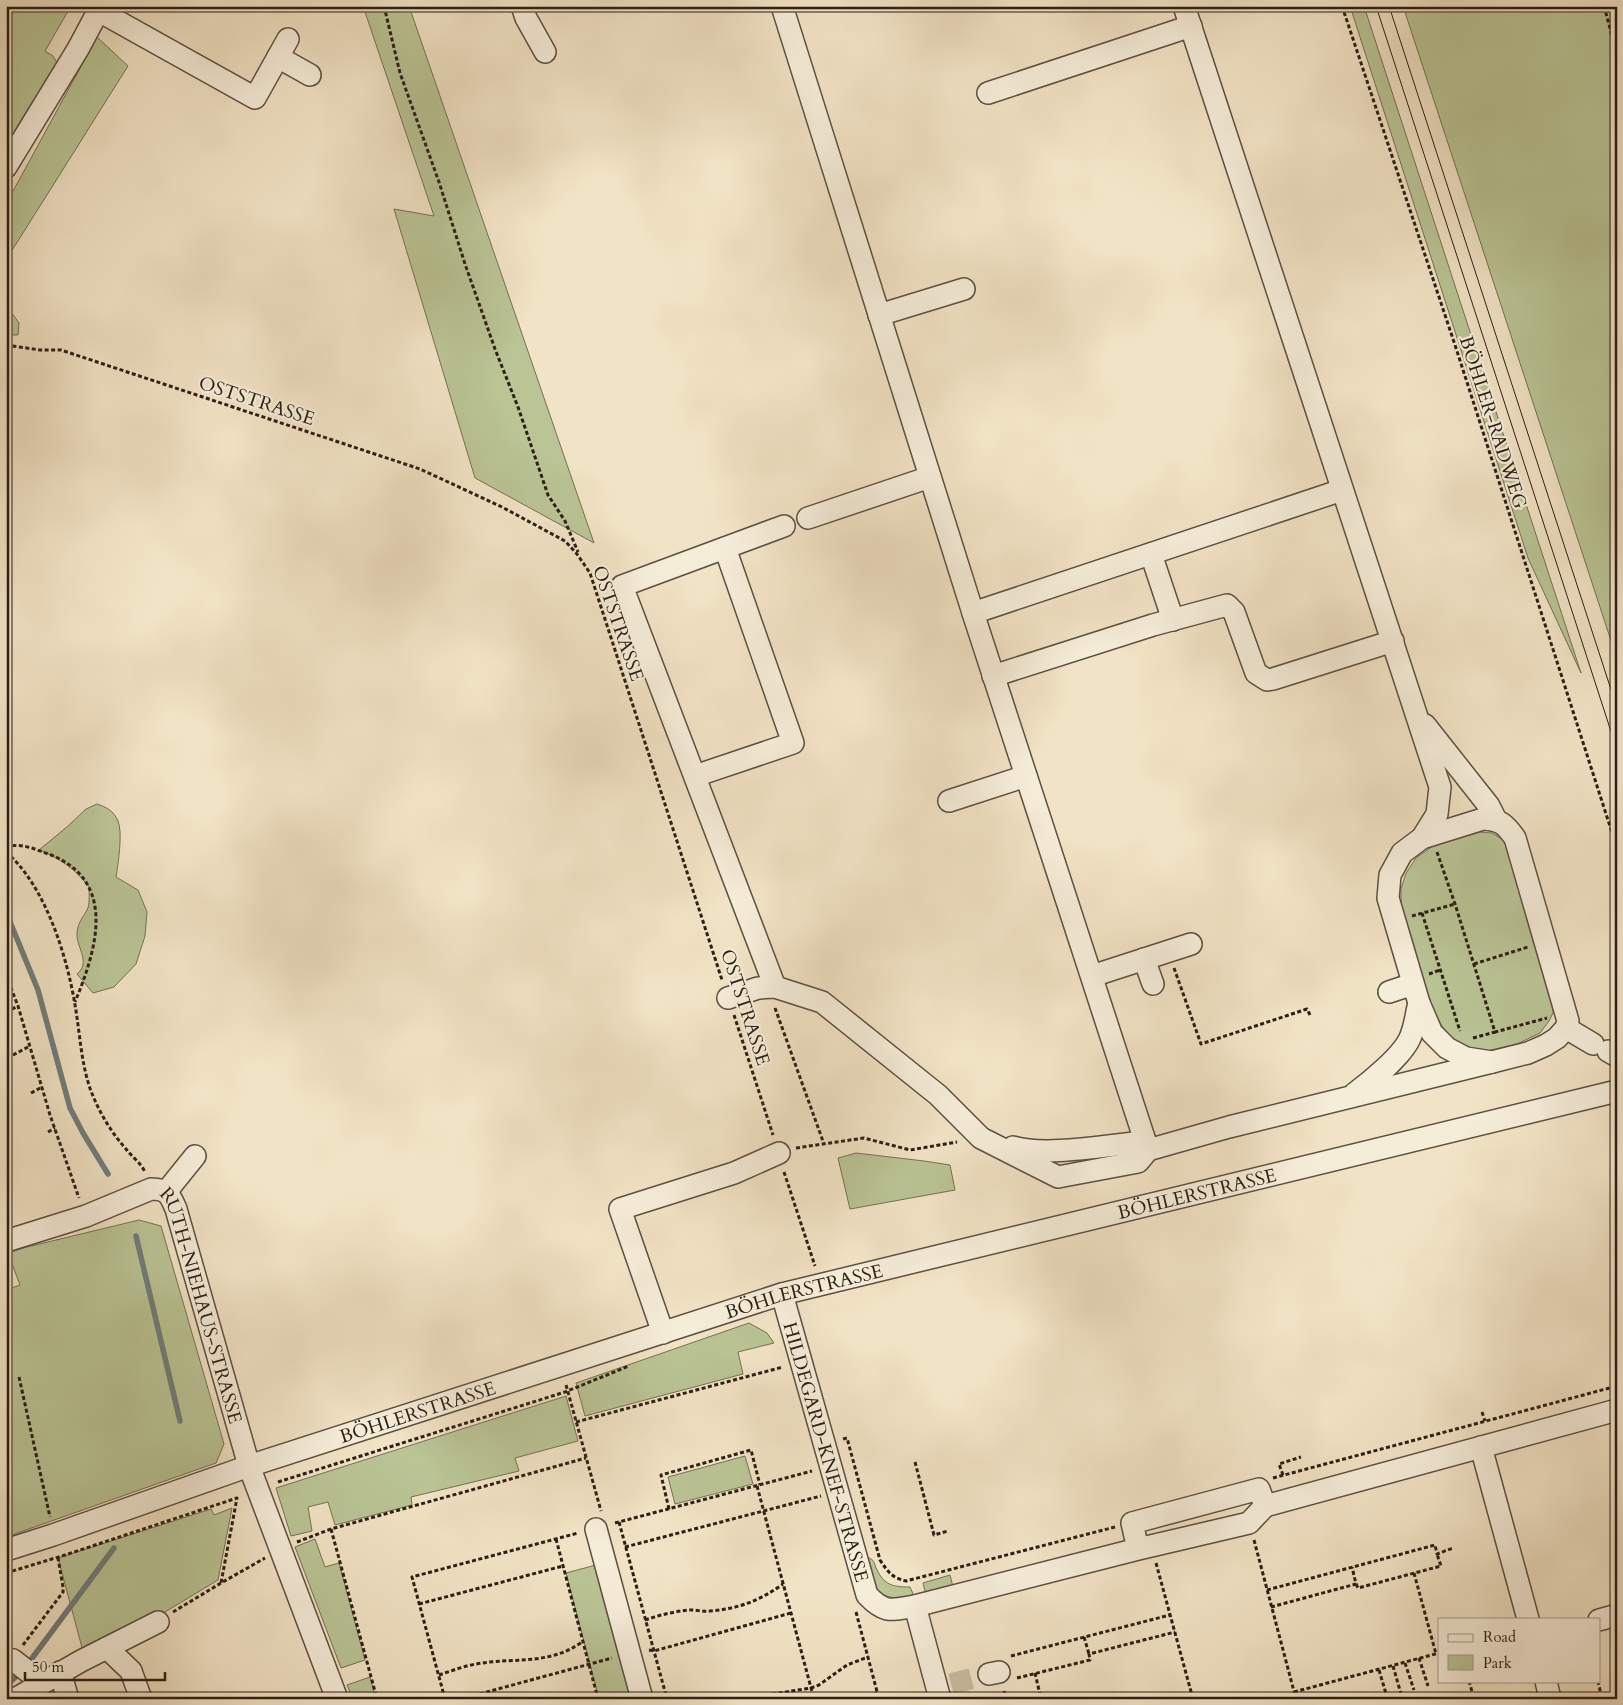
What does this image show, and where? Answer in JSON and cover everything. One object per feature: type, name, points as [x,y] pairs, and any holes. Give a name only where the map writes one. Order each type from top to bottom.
[{"type":"street","points":[[522,6],[526,18],[545,52]]},
{"type":"street","points":[[782,6],[993,676],[1146,1146]]},
{"type":"street","points":[[6,166],[78,49],[100,8],[255,98],[283,48],[310,74]]},
{"type":"street","points":[[988,94],[1188,16],[1440,787],[1437,814],[1422,838]]},
{"type":"street","points":[[879,315],[964,289]]},
{"type":"street","points":[[808,518],[930,477]]},
{"type":"street","points":[[973,613],[1342,490]]},
{"type":"street","points":[[775,987],[622,586],[784,526]]},
{"type":"street","points":[[695,776],[793,743],[725,548]]},
{"type":"street","points":[[1151,554],[1173,620]]},
{"type":"street","points":[[993,676],[1227,605],[1230,607],[1256,673],[1267,680],[1273,680],[1393,641]]},
{"type":"street","points":[[1418,715],[1489,806],[1496,820]]},
{"type":"street","points":[[949,801],[1026,776]]},
{"type":"street","points":[[1492,1062],[1466,1058],[1447,1048],[1432,1033],[1416,994],[1388,898],[1390,875],[1402,853],[1422,838],[1483,819],[1496,820],[1506,826],[1515,838],[1567,1024],[1606,1050]]},
{"type":"street","points":[[1092,976],[1191,944]]},
{"type":"street","points":[[1144,960],[1153,984]]},
{"type":"street","points":[[728,998],[758,988],[775,987],[822,1002],[938,1095],[981,1138],[1024,1150],[1052,1151],[1146,1146],[1348,1098],[1528,1053],[1557,1038],[1567,1024]]},
{"type":"street","points":[[1389,992],[1416,994]]},
{"type":"street","points":[[1348,1098],[1385,1068],[1410,1039],[1416,994]]},
{"type":"street","name":"BÖHLERSTRASSE","points":[[6,1550],[249,1466],[782,1294],[1617,1091]]},
{"type":"street","points":[[663,1333],[620,1209],[734,1173],[778,1154]]},
{"type":"street","points":[[159,1191],[195,1156]]},
{"type":"street","name":"RUTH-NIEHAUS-STRASSE","points":[[6,1241],[159,1191],[170,1196],[176,1209],[249,1466],[337,1699]]},
{"type":"street","name":"HILDEGARD-KNEF-STRASSE","points":[[782,1294],[867,1595],[877,1606],[891,1610],[915,1606],[1249,1522]]},
{"type":"street","points":[[1132,1523],[1262,1497],[1481,1447],[1617,1410]]},
{"type":"street","points":[[1481,1447],[1528,1618]]},
{"type":"street","points":[[1249,1522],[1262,1497]]},
{"type":"street","points":[[1132,1523],[1152,1545]]},
{"type":"street","points":[[600,1527],[622,1627],[642,1699]]},
{"type":"street","points":[[915,1606],[943,1690]]},
{"type":"street","points":[[1600,1620],[1617,1615]]},
{"type":"street","points":[[28,1669],[107,1648],[158,1622]]},
{"type":"street","points":[[107,1648],[131,1671],[141,1699]]},
{"type":"street","points":[[15,1699],[28,1669]]},
{"type":"street","points":[[28,1669],[68,1699]]},
{"type":"street","points":[[1546,1682],[1550,1699]]},
{"type":"path","points":[[384,6],[400,73],[495,349],[518,407],[548,495],[564,521],[581,560]]},
{"type":"path","name":"BÖHLER-RADWEG","points":[[1342,6],[1458,355],[1617,848]]},
{"type":"path","points":[[1604,6],[1617,54]]},
{"type":"path","name":"OSTSTRASSE","points":[[6,344],[40,350],[61,350],[420,468],[502,507],[565,541],[590,573],[821,1285]]},
{"type":"path","points":[[1422,838],[1436,851],[1455,904],[1495,1032]]},
{"type":"path","points":[[6,847],[21,845],[56,857],[72,867],[90,887],[96,908],[94,946],[89,968],[75,1003]]},
{"type":"path","points":[[6,852],[18,862],[30,878],[54,928],[75,1003],[90,1090],[108,1126],[144,1168],[159,1191]]},
{"type":"path","points":[[1394,920],[1455,904]]},
{"type":"path","points":[[1422,913],[1460,1032]]},
{"type":"path","points":[[1474,964],[1545,941]]},
{"type":"path","points":[[1168,952],[1202,1044],[1307,1008],[1310,1015]]},
{"type":"path","points":[[6,975],[18,1006],[55,1128],[86,1216]]},
{"type":"path","points":[[775,987],[775,1006],[824,1144]]},
{"type":"path","points":[[6,1012],[18,1006]]},
{"type":"path","points":[[1471,1039],[1546,1018],[1567,1024]]},
{"type":"path","points":[[13,1055],[30,1046]]},
{"type":"path","points":[[31,1093],[42,1087]]},
{"type":"path","points":[[48,1132],[55,1128]]},
{"type":"path","points":[[778,1154],[790,1149],[864,1138],[910,1150],[981,1138]]},
{"type":"path","points":[[67,1179],[72,1177]]},
{"type":"path","points":[[576,1422],[801,1362]]},
{"type":"path","points":[[560,1365],[586,1458],[600,1527]]},
{"type":"path","points":[[278,1482],[567,1391],[631,1365]]},
{"type":"path","points":[[19,1377],[63,1587],[63,1592],[28,1669]]},
{"type":"path","points":[[1262,1497],[1273,1478],[1617,1386]]},
{"type":"path","points":[[1482,1412],[1485,1421]]},
{"type":"path","points":[[824,1443],[846,1438],[880,1560],[887,1572],[895,1578],[906,1582],[1132,1523]]},
{"type":"path","points":[[669,1509],[661,1475],[750,1450],[764,1511],[814,1699]]},
{"type":"path","points":[[158,1622],[221,1582],[281,1549],[331,1528],[586,1458]]},
{"type":"path","points":[[1283,1476],[1279,1464],[1301,1458]]},
{"type":"path","points":[[915,1462],[934,1535],[948,1531]]},
{"type":"path","points":[[445,1699],[412,1578],[830,1466]]},
{"type":"path","points":[[625,1547],[838,1492]]},
{"type":"path","points":[[6,1573],[58,1558],[237,1498],[221,1582]]},
{"type":"path","points":[[619,1522],[667,1699]]},
{"type":"path","points":[[1249,1522],[1296,1699]]},
{"type":"path","points":[[331,1528],[377,1699]]},
{"type":"path","points":[[556,1539],[598,1699]]},
{"type":"path","points":[[1152,1545],[1193,1699]]},
{"type":"path","points":[[1267,1590],[1352,1567],[1435,1545],[1440,1566],[1358,1588],[1352,1567]]},
{"type":"path","points":[[1437,1554],[1453,1548]]},
{"type":"path","points":[[420,1604],[563,1566]]},
{"type":"path","points":[[1294,1692],[1438,1653],[1414,1573]]},
{"type":"path","points":[[622,1627],[673,1612],[693,1610],[708,1612],[744,1606],[769,1594],[783,1584]]},
{"type":"path","points":[[1272,1607],[1356,1584]]},
{"type":"path","points":[[461,1699],[646,1649],[654,1651],[791,1613]]},
{"type":"path","points":[[1006,1699],[997,1676],[996,1660],[1170,1615]]},
{"type":"path","points":[[1089,1654],[1175,1632]]},
{"type":"path","points":[[997,1676],[1035,1674],[1090,1660],[1084,1637]]},
{"type":"path","points":[[439,1675],[476,1664],[531,1661],[546,1658],[560,1654],[582,1642]]},
{"type":"path","points":[[760,1699],[787,1691],[811,1688],[828,1679],[847,1665],[868,1657]]},
{"type":"path","points":[[1419,1658],[1428,1686]]},
{"type":"path","points":[[1405,1663],[1414,1690]]},
{"type":"path","points":[[1393,1666],[1401,1694]]},
{"type":"path","points":[[1379,1670],[1387,1697]]},
{"type":"path","points":[[1035,1674],[1041,1699]]},
{"type":"path","points":[[1469,1682],[1474,1699]]},
{"type":"path","points":[[1598,1682],[1602,1699]]},
{"type":"path","points":[[856,1699],[877,1693]]},
{"type":"green space","points":[[6,6],[71,6],[45,51],[53,56],[60,68],[6,153]]},
{"type":"green space","points":[[363,6],[409,6],[594,543],[475,478],[394,209],[434,216]]},
{"type":"green space","points":[[1350,6],[1364,6],[1581,673],[1528,558]]},
{"type":"green space","points":[[1403,6],[1617,6],[1617,659]]},
{"type":"green space","points":[[97,37],[128,66],[6,260],[6,204]]},
{"type":"green space","points":[[6,305],[19,323],[18,335],[6,335]]},
{"type":"green space","points":[[97,804],[112,812],[118,821],[120,849],[116,877],[138,890],[147,912],[145,936],[136,964],[114,987],[93,993],[77,974],[81,970],[83,960],[77,931],[88,908],[89,887],[67,865],[39,850],[86,809]]},
{"type":"green space","points":[[1480,832],[1492,833],[1505,841],[1554,990],[1553,1013],[1540,1033],[1517,1044],[1487,1051],[1467,1048],[1451,1038],[1435,1017],[1401,910],[1401,889],[1406,873],[1416,858],[1433,846]]},
{"type":"green space","points":[[856,1153],[950,1165],[955,1190],[850,1209],[838,1158]]},
{"type":"green space","points":[[139,1220],[161,1226],[224,1444],[216,1463],[6,1537],[6,1290],[20,1285],[8,1253]]},
{"type":"green space","points":[[749,1323],[767,1333],[774,1343],[738,1352],[743,1374],[585,1416],[576,1383]]},
{"type":"green space","points":[[566,1396],[578,1441],[515,1458],[519,1471],[411,1497],[412,1505],[335,1525],[328,1502],[308,1507],[312,1531],[291,1536],[276,1488]]},
{"type":"green space","points":[[745,1456],[753,1484],[675,1504],[668,1477]]},
{"type":"green space","points":[[232,1508],[218,1580],[155,1618],[84,1655],[58,1558],[211,1509],[214,1515]]},
{"type":"green space","points":[[315,1539],[325,1567],[339,1563],[365,1660],[341,1668],[295,1547]]},
{"type":"green space","points":[[869,1558],[874,1561],[879,1574],[889,1584],[910,1587],[914,1596],[892,1597],[879,1592],[870,1579],[862,1560]]},
{"type":"green space","points":[[596,1565],[632,1699],[599,1699],[566,1573]]},
{"type":"green space","points":[[950,1575],[953,1587],[926,1595],[923,1583]]},
{"type":"green space","points":[[370,1677],[376,1699],[353,1699],[347,1685]]},
{"type":"waterway","points":[[6,912],[38,990],[70,1108],[108,1174]]},
{"type":"waterway","points":[[136,1236],[180,1421]]},
{"type":"waterway","points":[[27,1665],[114,1548]]},
{"type":"waterway","points":[[6,1686],[21,1672]]},
{"type":"tunnel","points":[[951,1684],[989,1674]]},
{"type":"tram line","points":[[1376,6],[1617,750]]},
{"type":"tram line","points":[[1389,6],[1617,708]]}]
